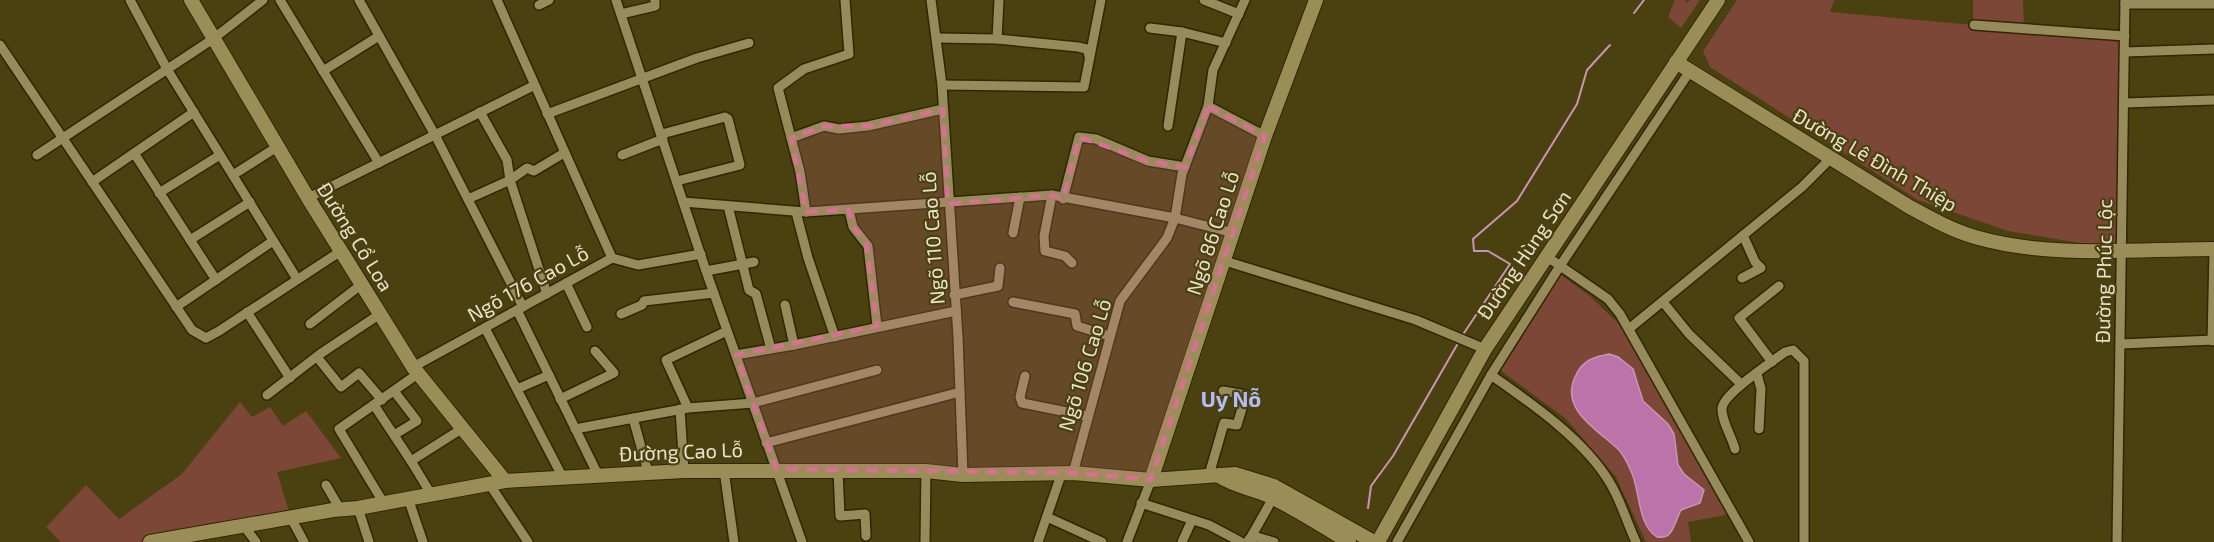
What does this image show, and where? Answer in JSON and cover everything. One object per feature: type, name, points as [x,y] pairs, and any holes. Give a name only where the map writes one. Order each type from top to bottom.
[{"type":"street","points":[[130,0],[168,69],[297,279]]},
{"type":"street","name":"Đường Cổ Loa","points":[[190,0],[308,198],[416,370],[505,481]]},
{"type":"street","points":[[37,155],[213,39],[263,0]]},
{"type":"street","points":[[280,0],[379,163]]},
{"type":"street","points":[[359,0],[435,135],[468,199],[560,399],[598,475]]},
{"type":"street","points":[[497,0],[612,258]]},
{"type":"street","points":[[539,5],[549,0]]},
{"type":"street","points":[[616,0],[706,271],[802,542]]},
{"type":"street","points":[[621,14],[655,6],[655,0]]},
{"type":"street","points":[[806,212],[778,88],[804,69],[849,54],[845,0]]},
{"type":"street","name":"Ngõ 110 Cao Lỗ","points":[[931,0],[942,86],[956,311],[963,475]]},
{"type":"street","points":[[997,39],[999,0]]},
{"type":"street","points":[[942,86],[1084,87],[1089,56],[1094,46],[1101,0]]},
{"type":"street","points":[[1204,0],[1239,14],[1245,0]]},
{"type":"street","name":"Ngõ 86 Cao Lỗ","points":[[1151,480],[1265,136],[1316,0]]},
{"type":"street","name":"Đường Hùng Sơn","points":[[1376,542],[1485,349],[1718,0]]},
{"type":"street","points":[[2125,2],[2214,4]]},
{"type":"street","name":"Đường Phúc Lộc","points":[[2117,542],[2125,2]]},
{"type":"street","name":"Ngõ 106 Cao Lỗ","points":[[1038,542],[1067,474],[1088,416],[1120,301],[1167,238],[1175,218],[1185,167],[1208,106],[1213,70],[1239,14]]},
{"type":"street","points":[[1974,25],[2125,36]]},
{"type":"street","points":[[1150,28],[1182,32],[1226,42]]},
{"type":"street","points":[[1168,126],[1182,32]]},
{"type":"street","points":[[323,71],[380,36]]},
{"type":"street","points":[[937,38],[997,39],[1078,47],[1087,50],[1089,56]]},
{"type":"street","points":[[547,114],[698,58],[749,43]]},
{"type":"street","points":[[0,45],[192,330],[206,338],[341,251]]},
{"type":"street","points":[[2125,51],[2214,50]]},
{"type":"street","name":"Đường Lê Đình Thiệp","points":[[1676,62],[1830,159],[1936,221],[1975,237],[2046,249],[2214,249]]},
{"type":"street","points":[[1397,542],[1491,375],[1560,266],[1690,71]]},
{"type":"street","points":[[308,198],[534,86]]},
{"type":"street","points":[[2125,103],[2214,100]]},
{"type":"street","points":[[1208,106],[1265,136]]},
{"type":"street","points":[[790,138],[824,126],[839,129],[868,126],[943,109]]},
{"type":"street","points":[[92,182],[194,112]]},
{"type":"street","points":[[480,112],[507,160],[510,180],[547,294]]},
{"type":"street","points":[[622,155],[662,137],[725,117],[728,119],[740,165],[676,181]]},
{"type":"street","points":[[1063,199],[1079,137],[1096,139],[1148,160],[1185,167]]},
{"type":"street","points":[[233,175],[278,147]]},
{"type":"street","points":[[134,153],[216,280]]},
{"type":"street","points":[[468,199],[510,180],[528,168],[534,171],[564,153]]},
{"type":"street","points":[[159,193],[220,155]]},
{"type":"street","points":[[1630,328],[1802,187],[1830,159]]},
{"type":"street","points":[[683,202],[806,212],[948,204],[1052,195],[1063,199],[1175,218],[1234,233]]},
{"type":"street","points":[[1052,195],[1044,236],[1045,251],[1065,256],[1072,264]]},
{"type":"street","points":[[1013,233],[1020,197]]},
{"type":"street","points":[[190,240],[250,202]]},
{"type":"street","points":[[728,206],[749,290],[756,294],[771,349]]},
{"type":"street","points":[[849,210],[853,227],[868,246],[878,326]]},
{"type":"street","points":[[796,212],[808,258],[835,337]]},
{"type":"street","points":[[1742,278],[1761,268],[1755,262],[1743,235]]},
{"type":"street","points":[[176,307],[273,241]]},
{"type":"street","points":[[2121,344],[2213,340],[2214,249]]},
{"type":"street","name":"Ngõ 176 Cao Lỗ","points":[[384,502],[339,429],[394,391],[416,370],[520,308],[612,258],[638,265],[701,254]]},
{"type":"street","points":[[1546,256],[1608,299],[1630,328],[1749,542]]},
{"type":"street","points":[[1225,261],[1416,320],[1485,349]]},
{"type":"street","points":[[706,271],[754,262]]},
{"type":"street","points":[[954,295],[998,286],[1000,268]]},
{"type":"street","points":[[567,283],[587,327]]},
{"type":"street","points":[[310,324],[362,284]]},
{"type":"street","points":[[1772,362],[1739,318],[1779,286]]},
{"type":"street","points":[[621,314],[642,305],[644,301],[714,292]]},
{"type":"street","points":[[1013,302],[1075,314],[1077,326],[1109,336]]},
{"type":"street","points":[[1663,302],[1689,334],[1741,384]]},
{"type":"street","points":[[785,305],[794,345]]},
{"type":"street","points":[[736,355],[956,311]]},
{"type":"street","points":[[247,312],[290,378]]},
{"type":"street","points":[[267,395],[380,314]]},
{"type":"street","points":[[485,328],[562,476]]},
{"type":"street","points":[[684,471],[684,409],[666,360],[727,331]]},
{"type":"street","points":[[1735,449],[1722,408],[1741,384],[1785,352],[1793,350],[1804,361],[1804,542]]},
{"type":"street","points":[[560,399],[614,373],[595,351]]},
{"type":"street","points":[[317,357],[341,387],[359,373],[431,494]]},
{"type":"street","points":[[575,429],[684,409],[753,403],[877,370]]},
{"type":"street","points":[[1757,374],[1761,389],[1759,429]]},
{"type":"street","points":[[518,389],[549,375]]},
{"type":"street","points":[[1491,375],[1552,418],[1599,467],[1612,488],[1636,542]]},
{"type":"street","points":[[1025,376],[1020,397],[1022,403],[1088,416]]},
{"type":"street","points":[[394,391],[417,421],[394,435]]},
{"type":"street","points":[[1223,391],[1245,396],[1237,425],[1224,423],[1214,476],[1233,485],[1274,498],[1349,542]]},
{"type":"street","points":[[766,443],[960,392]]},
{"type":"street","points":[[633,418],[648,472]]},
{"type":"street","points":[[411,461],[463,428]]},
{"type":"street","name":"Đường Cao Lỗ","points":[[150,542],[505,481],[648,472],[776,469],[926,471],[963,475],[1067,474],[1151,480],[1235,474],[1274,486],[1376,542]]},
{"type":"street","points":[[724,470],[735,542]]},
{"type":"street","points":[[838,470],[840,516],[865,514],[866,536]]},
{"type":"street","points":[[925,542],[926,471]]},
{"type":"street","points":[[1127,542],[1151,480]]},
{"type":"street","points":[[326,485],[340,509]]},
{"type":"street","points":[[490,485],[528,542]]},
{"type":"street","points":[[408,498],[423,542]]},
{"type":"street","points":[[1274,498],[1249,539],[1274,542]]},
{"type":"street","points":[[1141,503],[1209,525],[1241,542]]},
{"type":"street","points":[[358,508],[369,542]]},
{"type":"street","points":[[1047,517],[1102,542]]},
{"type":"street","points":[[291,518],[304,542]]},
{"type":"street","points":[[1182,542],[1192,519]]},
{"type":"street","points":[[243,526],[256,542]]},
{"type":"highlighted area","points":[[1208,106],[1265,136],[1151,480],[1073,473],[776,469],[736,355],[877,326],[866,242],[853,227],[849,210],[806,212],[791,138],[824,126],[868,126],[943,109],[948,204],[1052,195],[1063,199],[1079,137],[1148,161],[1185,167]]},
{"type":"shaded area","points":[[1675,0],[1686,0],[1685,3],[1690,0],[1700,0],[1681,28],[1668,17]]},
{"type":"shaded area","points":[[1737,0],[1834,0],[1830,12],[1973,25],[1973,0],[2023,0],[2024,28],[2125,36],[2122,250],[2008,231],[1918,200],[1710,67],[1703,51]]},
{"type":"shaded area","points":[[1560,274],[1591,297],[1623,328],[1730,514],[1688,522],[1691,542],[1646,542],[1616,477],[1565,418],[1500,370]]},
{"type":"shaded area","points":[[1609,354],[1618,357],[1633,369],[1643,401],[1668,424],[1674,434],[1678,465],[1684,474],[1704,490],[1700,503],[1681,510],[1673,529],[1667,536],[1657,537],[1650,531],[1642,515],[1628,464],[1618,449],[1583,418],[1572,398],[1572,387],[1582,366],[1594,358]]},
{"type":"shaded area","points":[[240,402],[252,417],[270,407],[283,426],[306,411],[341,458],[277,472],[291,518],[150,542],[61,542],[46,527],[86,485],[119,519],[182,474]]},
{"type":"waterway","points":[[1634,13],[1644,0]]},
{"type":"waterway","points":[[1464,333],[1510,264],[1488,251],[1474,251],[1473,239],[1517,201],[1577,104],[1587,70],[1610,45]]},
{"type":"waterway","points":[[1368,508],[1371,486],[1393,456],[1457,345]]},
{"type":"district","name":"Uy Nỗ","points":[[1231,399]]}]
